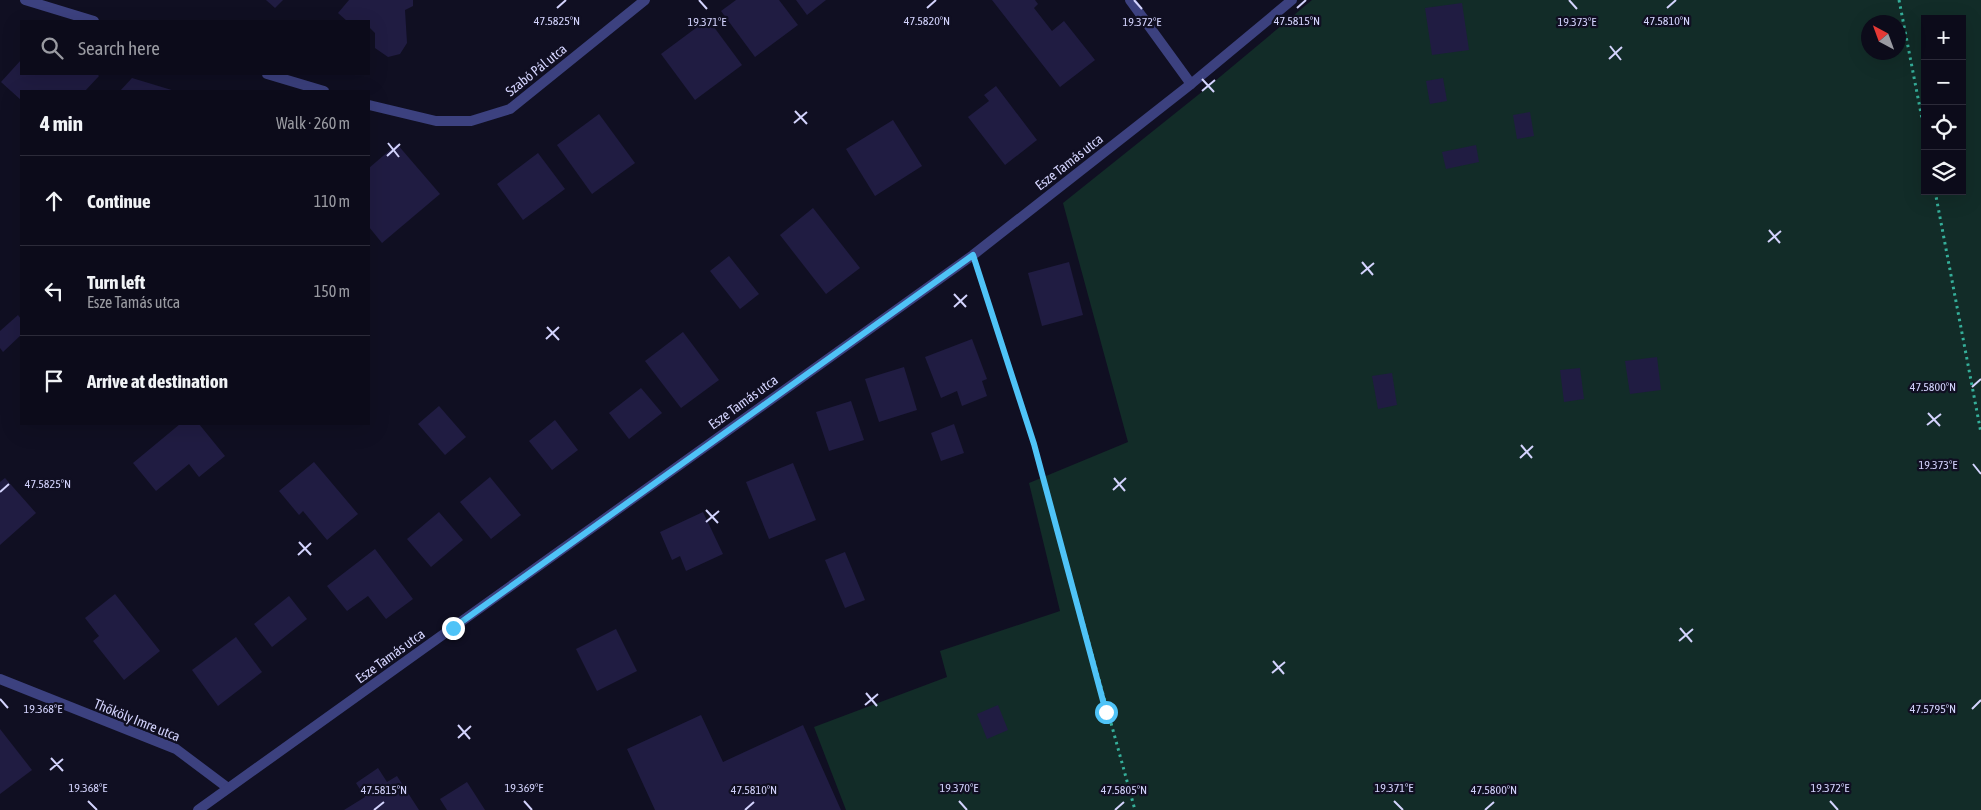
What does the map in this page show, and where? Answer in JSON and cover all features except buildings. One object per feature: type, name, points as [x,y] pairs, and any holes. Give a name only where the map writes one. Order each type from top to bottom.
[{"type":"street","points":[[25,0],[91,20]]},
{"type":"street","name":"Szabó Pál utca","points":[[370,105],[436,121],[471,121],[510,109],[645,0]]},
{"type":"street","points":[[1130,0],[1191,84]]},
{"type":"street","name":"Esze Tamás utca","points":[[198,810],[973,255],[1191,84],[1292,0]]},
{"type":"street","points":[[270,75],[321,90]]},
{"type":"street","name":"Thököly Imre utca","points":[[0,679],[176,749],[228,788]]},
{"type":"path","points":[[1899,0],[1921,113]]},
{"type":"path","points":[[1936,195],[1981,433]]},
{"type":"path","points":[[973,255],[1034,444],[1135,810]]},
{"type":"green space","points":[[1312,0],[1981,0],[1981,810],[846,810],[814,727],[947,677],[940,651],[1060,611],[1029,483],[1128,442],[1063,203],[1203,91]]},
{"type":"route","points":[[453,628],[973,255],[1034,444],[1106,712]]}]
